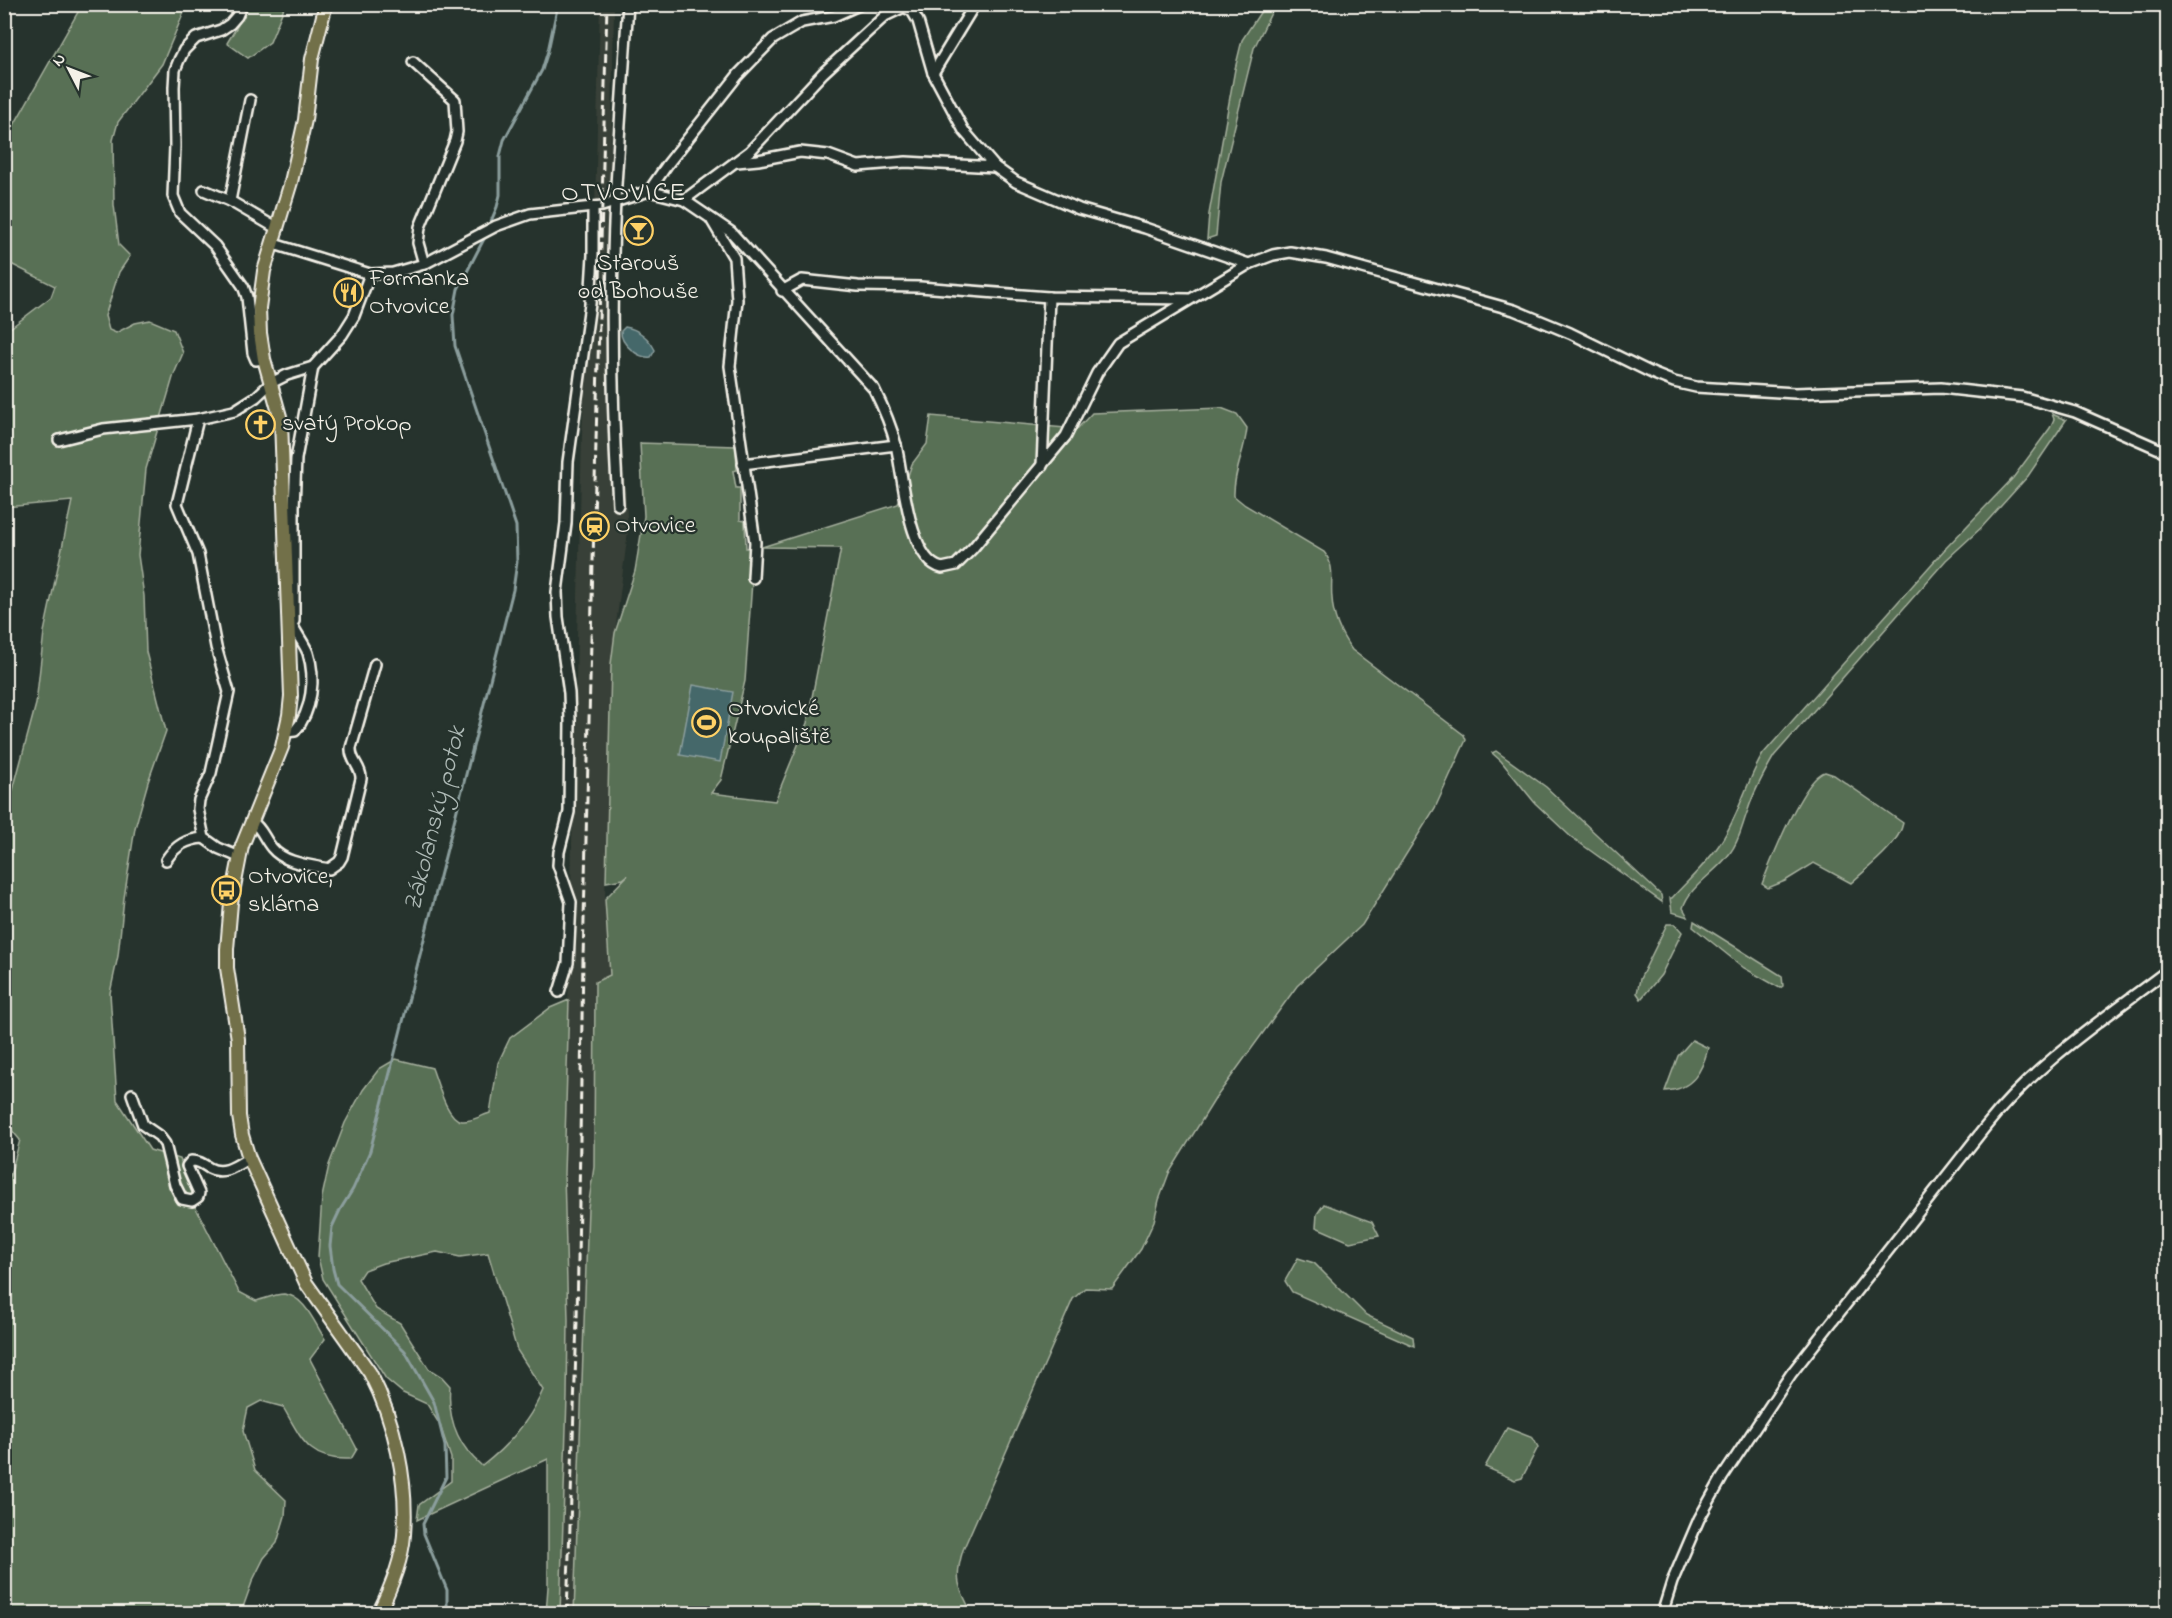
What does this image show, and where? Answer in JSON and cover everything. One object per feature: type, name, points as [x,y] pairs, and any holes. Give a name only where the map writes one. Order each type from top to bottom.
[{"type":"main road","points":[[326,4],[312,59],[305,120],[278,229],[264,271],[260,295],[260,333],[264,359],[281,420],[291,696],[286,732],[276,763],[239,857],[231,903],[227,968],[238,1039],[239,1116],[249,1158],[306,1283],[370,1373],[387,1412],[402,1478],[404,1535],[394,1579],[378,1614]]},
{"type":"street","points":[[242,4],[237,16],[230,24],[221,30],[196,38],[190,43],[184,50],[175,70],[173,196],[180,213],[215,246],[243,285],[247,297],[253,353],[256,360],[264,359]]},
{"type":"street","points":[[618,505],[612,353],[615,202],[628,4]]},
{"type":"street","points":[[649,191],[738,75],[773,39],[802,22],[834,16],[861,4]]},
{"type":"street","points":[[933,73],[975,4]]},
{"type":"street","points":[[684,200],[750,151],[823,73],[885,16],[904,7],[912,11],[918,21],[933,73],[964,131],[995,167],[1016,182],[1079,209],[1145,228],[1249,264]]},
{"type":"street","points":[[413,62],[455,100],[455,141],[420,226],[418,243],[424,264]]},
{"type":"street","points":[[230,201],[250,100]]},
{"type":"street","points":[[736,162],[800,152],[828,155],[858,166],[906,162],[995,167]]},
{"type":"street","points":[[204,190],[230,201],[278,229]]},
{"type":"street","points":[[273,244],[370,274],[393,273],[424,264],[496,226],[530,214],[593,207],[649,191],[684,200],[731,232],[782,291],[874,389],[888,417],[896,445],[917,542],[927,561],[942,568],[956,565],[974,548],[1066,436],[1097,374],[1118,344],[1249,264],[1273,255],[1290,252],[1326,258],[1514,310],[1570,333],[1654,374],[1696,387],[1795,393],[1941,388],[2022,397],[2075,412],[2168,453]]},
{"type":"street","points":[[558,992],[568,963],[572,902],[558,865],[569,812],[570,721],[556,592],[566,523],[568,462],[590,304],[593,207]]},
{"type":"street","points":[[711,219],[734,258],[737,300],[730,366],[755,542],[753,578]]},
{"type":"street","points":[[59,440],[103,429],[198,419],[234,411],[256,397],[271,383],[312,367],[342,335],[354,316],[370,274]]},
{"type":"street","points":[[782,291],[802,280],[858,286],[920,287],[1049,297],[1190,300]]},
{"type":"street","points":[[1042,466],[1049,297]]},
{"type":"street","points":[[286,732],[295,731],[302,723],[311,693],[311,672],[307,652],[290,630],[296,459],[312,367]]},
{"type":"street","points":[[198,419],[177,504],[198,554],[216,646],[229,692],[211,773],[199,800],[198,809],[204,838]]},
{"type":"street","points":[[743,464],[896,445]]},
{"type":"street","points":[[252,822],[260,828],[274,851],[284,857],[329,869],[339,862],[362,779],[360,769],[350,755],[351,748],[375,664]]},
{"type":"street","points":[[166,860],[182,843],[204,838],[218,848],[239,857]]},
{"type":"street","points":[[1662,1614],[1672,1582],[1699,1519],[1722,1478],[1791,1374],[2004,1103],[2051,1060],[2168,970]]},
{"type":"street","points":[[132,1094],[143,1125],[159,1136],[165,1144],[175,1185],[182,1199],[192,1201],[198,1197],[199,1193],[188,1171],[187,1166],[191,1161],[224,1171],[249,1158]]},
{"type":"shaded area","points":[[614,4],[608,346],[622,441],[628,531],[611,664],[605,899],[610,976],[594,1167],[588,1208],[574,1613],[560,1614],[568,1320],[564,1174],[582,434],[595,212],[600,5]]},
{"type":"green space","points":[[82,5],[187,5],[162,64],[118,122],[113,140],[114,205],[119,245],[130,256],[119,272],[105,316],[109,330],[116,333],[135,323],[150,320],[174,330],[183,353],[174,374],[146,469],[138,555],[144,596],[146,652],[166,731],[135,828],[118,956],[110,993],[117,1100],[150,1150],[180,1159],[196,1208],[239,1292],[256,1301],[284,1294],[297,1299],[308,1311],[325,1339],[310,1359],[357,1449],[351,1459],[325,1456],[308,1446],[283,1407],[261,1401],[248,1408],[243,1431],[255,1470],[286,1500],[285,1516],[277,1543],[264,1558],[252,1582],[241,1613],[5,1613],[4,1198],[20,1140],[4,1121],[4,799],[13,790],[36,704],[44,632],[72,501],[5,507],[5,332],[51,297],[55,286],[5,261],[5,141]]},
{"type":"green space","points":[[250,5],[285,5],[270,42],[248,58],[227,43]]},
{"type":"green space","points":[[1265,5],[1283,5],[1271,13],[1254,48],[1221,182],[1216,236],[1207,239],[1209,214],[1242,40]]},
{"type":"green space","points":[[1221,408],[1237,414],[1247,428],[1235,479],[1234,496],[1245,505],[1324,552],[1330,563],[1336,619],[1352,650],[1464,735],[1466,740],[1435,808],[1362,925],[1297,986],[1215,1099],[1169,1173],[1154,1221],[1141,1249],[1112,1289],[1085,1288],[1073,1299],[963,1550],[958,1576],[959,1583],[972,1613],[574,1614],[588,1208],[594,1167],[595,982],[610,975],[605,899],[628,875],[623,879],[606,882],[611,664],[615,633],[635,571],[644,516],[640,443],[736,446],[737,470],[733,471],[736,488],[740,488],[740,520],[745,521],[746,548],[751,548],[753,567],[745,681],[721,780],[711,793],[775,801],[807,723],[841,548],[762,547],[898,504],[912,464],[927,444],[931,416],[1077,429],[1092,413]]},
{"type":"green space","points":[[2052,414],[2066,420],[2028,476],[1982,527],[1946,560],[1774,756],[1756,789],[1739,838],[1733,848],[1686,900],[1683,908],[1688,917],[1672,912],[1670,898],[1716,850],[1733,821],[1763,754],[1945,549],[2013,478],[2050,428],[2054,419]]},
{"type":"green space","points":[[1496,751],[1546,787],[1661,895],[1662,902],[1570,836],[1535,803],[1492,753]]},
{"type":"green space","points":[[1825,772],[1834,775],[1903,823],[1900,831],[1882,856],[1851,883],[1814,863],[1785,881],[1768,888],[1762,884],[1788,822],[1807,789],[1816,778]]},
{"type":"green space","points":[[1694,921],[1782,976],[1783,986],[1780,988],[1744,968],[1693,927]]},
{"type":"green space","points":[[1667,924],[1675,924],[1682,932],[1661,975],[1641,999],[1637,993],[1640,979]]},
{"type":"green space","points":[[569,1000],[564,1174],[568,1320],[567,1397],[560,1613],[546,1614],[548,1459],[417,1520],[419,1505],[451,1481],[451,1458],[440,1425],[427,1404],[403,1393],[386,1379],[323,1279],[318,1257],[322,1197],[329,1165],[345,1123],[363,1090],[379,1069],[396,1059],[432,1068],[443,1099],[452,1114],[462,1121],[476,1118],[490,1113],[498,1063],[510,1038],[550,1008]],"holes":[[[437,1252],[460,1257],[488,1253],[517,1350],[543,1390],[532,1412],[518,1432],[482,1466],[466,1449],[455,1430],[450,1409],[450,1386],[442,1377],[429,1369],[400,1323],[376,1309],[358,1279],[364,1270],[383,1263]]]},
{"type":"green space","points":[[1692,1040],[1708,1048],[1703,1065],[1689,1083],[1674,1090],[1665,1091],[1678,1056]]},
{"type":"green space","points":[[1324,1204],[1372,1222],[1379,1236],[1350,1242],[1316,1227],[1317,1214]]},
{"type":"green space","points":[[1298,1258],[1314,1263],[1366,1315],[1413,1337],[1414,1346],[1292,1292],[1285,1281]]},
{"type":"green space","points":[[1507,1428],[1533,1438],[1538,1447],[1522,1478],[1515,1480],[1485,1467]]},
{"type":"water","points":[[625,327],[639,332],[650,342],[655,350],[651,357],[641,356],[631,350],[622,336],[621,331]]},
{"type":"water","name":"Otvovické koupaliště","points":[[693,685],[733,692],[720,762],[680,755]]},
{"type":"waterway","name":"Zákolanský potok","points":[[489,226],[500,195],[500,156],[504,140],[542,70],[558,4]]},
{"type":"waterway","name":"Zákolanský potok","points":[[447,1614],[447,1590],[424,1534],[423,1524],[446,1477],[445,1446],[434,1402],[405,1351],[337,1284],[330,1246],[332,1227],[370,1151],[513,590],[517,562],[516,526],[455,346],[453,315],[458,289],[486,235]]},
{"type":"railway","points":[[567,1614],[577,1321],[583,959],[607,4]]},
{"type":"place","name":"Starouš od Bohouše","points":[[638,231]]},
{"type":"place","name":"Formanka Otvovice","points":[[348,293]]},
{"type":"place","name":"svatý Prokop","points":[[261,424]]},
{"type":"place","name":"Otvovice","points":[[594,526]]},
{"type":"place","name":"Otvovické koupaliště","points":[[707,723]]},
{"type":"place","name":"Otvovice, sklárna","points":[[227,891]]},
{"type":"district","name":"OTVOVICE","points":[[624,193]]}]
